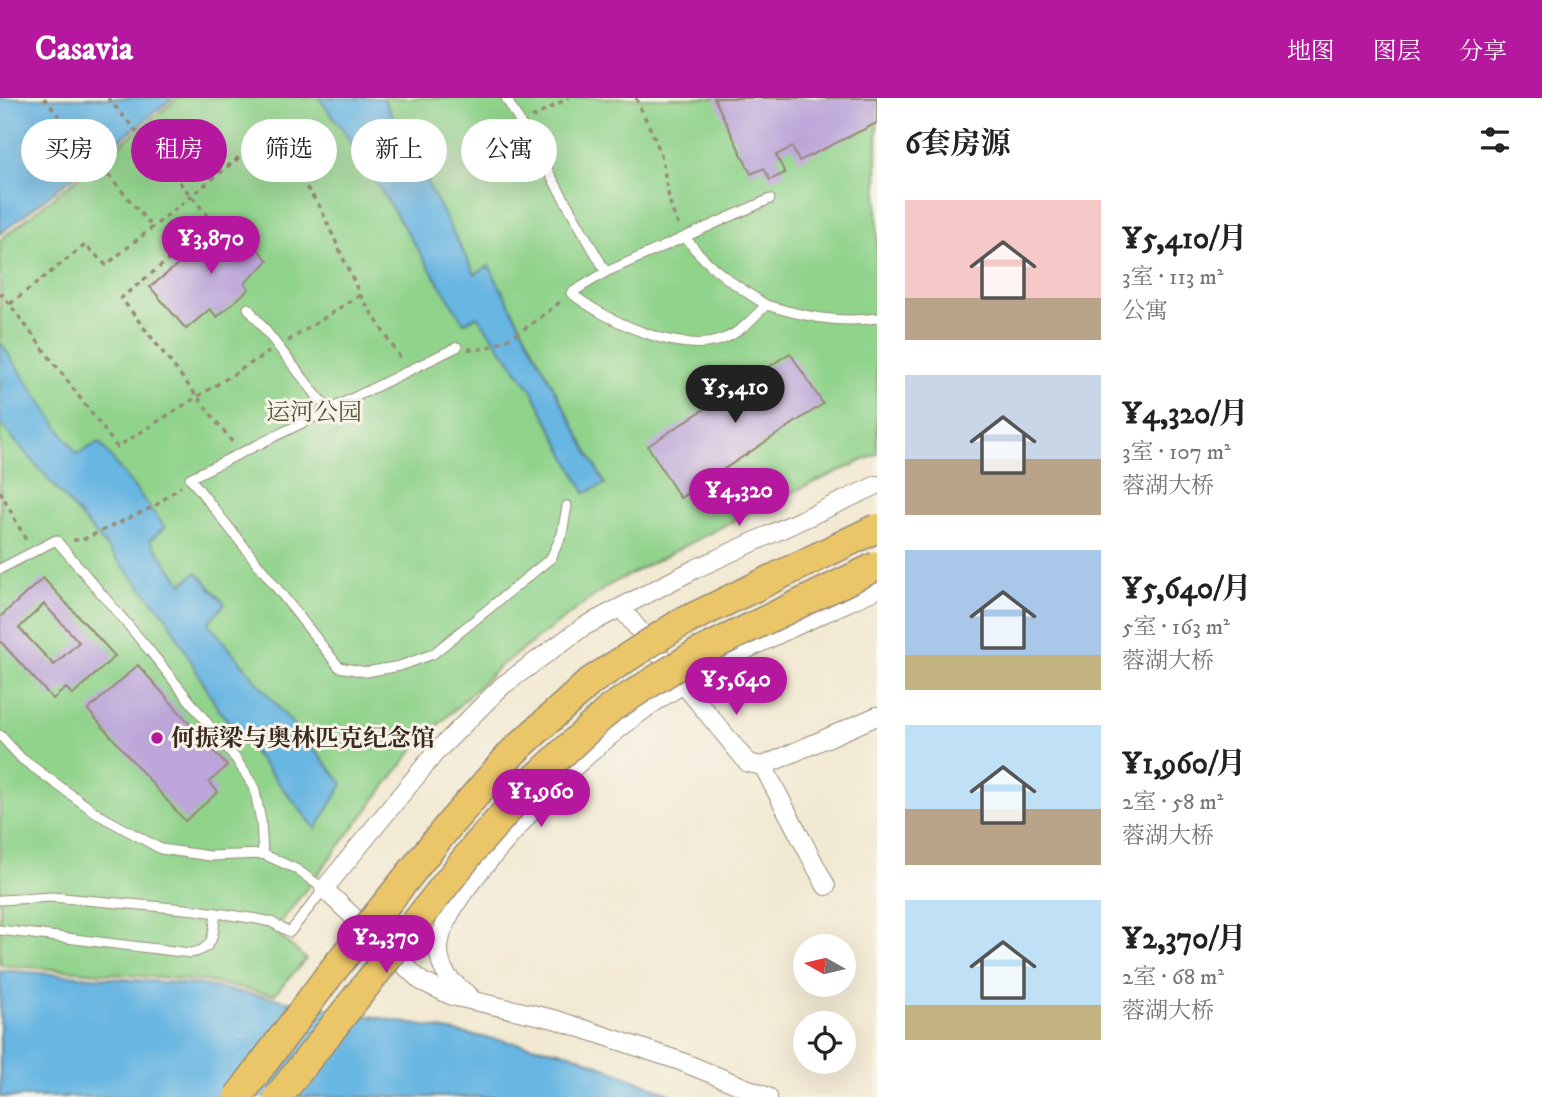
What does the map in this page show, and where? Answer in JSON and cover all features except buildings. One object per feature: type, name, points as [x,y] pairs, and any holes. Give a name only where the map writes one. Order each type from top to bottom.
[{"type":"main road","points":[[238,1097],[449,825],[513,752],[591,681],[679,624],[877,528]]},
{"type":"main road","points":[[278,1097],[475,847],[537,777],[611,708],[696,654],[877,566]]},
{"type":"street","points":[[768,1097],[680,1060],[554,1019],[452,996],[421,981],[324,889],[436,752],[502,686],[583,627],[693,570],[877,485]]},
{"type":"street","points":[[481,1003],[452,984],[443,971],[439,949],[443,930],[457,902],[488,861],[555,785],[610,735],[683,684],[766,640],[877,589]]},
{"type":"street","points":[[621,608],[748,763],[762,766],[877,716]]},
{"type":"street","points":[[762,766],[826,886]]},
{"type":"lane","points":[[506,98],[518,119]]},
{"type":"lane","points":[[554,182],[606,272]]},
{"type":"lane","points":[[766,305],[747,325],[723,339],[697,344],[672,341],[624,324],[588,306],[571,293],[606,272],[770,199]]},
{"type":"lane","points":[[685,237],[700,257],[725,279],[766,305],[835,321],[877,317]]},
{"type":"lane","points":[[248,308],[328,410]]},
{"type":"lane","points":[[457,347],[190,478],[339,667],[366,672],[400,666],[433,654],[551,558],[562,534],[567,506]]},
{"type":"lane","points":[[0,569],[56,540],[150,651],[236,759],[254,787],[261,821],[263,854]]},
{"type":"lane","points":[[0,735],[22,759],[99,815],[161,849],[210,856],[263,854],[296,869],[324,889],[290,932],[271,922],[216,913],[52,897],[0,900]]},
{"type":"lane","points":[[0,930],[190,953],[202,952],[210,944],[216,913]]},
{"type":"path","points":[[44,98],[153,228]]},
{"type":"path","points":[[108,98],[214,223],[121,299],[241,453]]},
{"type":"path","points":[[530,119],[568,98]]},
{"type":"path","points":[[636,98],[659,151],[670,209],[685,237]]},
{"type":"path","points":[[10,304],[85,245],[106,265],[269,133],[320,207],[360,295],[408,371]]},
{"type":"path","points":[[478,351],[530,327],[571,293]]},
{"type":"path","points":[[1,295],[117,447],[360,295]]},
{"type":"path","points":[[82,540],[155,506],[190,478]]},
{"type":"path","points":[[0,491],[33,552]]},
{"type":"green space","name":"运河公园","points":[[178,98],[877,98],[877,454],[764,505],[609,585],[500,666],[417,745],[274,931],[306,959],[274,995],[204,981],[0,965],[0,240],[73,182],[117,182],[117,147],[131,135],[131,182],[227,182],[227,119],[152,119]]},
{"type":"water","points":[[0,98],[173,98],[146,119],[131,119],[131,131],[117,142],[117,119],[21,119],[21,182],[66,182],[0,234]]},
{"type":"water","points":[[319,98],[383,98],[394,119],[351,119],[351,143]]},
{"type":"water","points":[[376,182],[427,182],[475,274],[489,266],[605,484],[585,493],[532,391],[477,316],[464,323]]},
{"type":"water","points":[[0,342],[77,454],[99,442],[165,527],[150,540],[182,584],[197,572],[225,604],[208,623],[343,784],[316,829],[218,709],[165,615],[0,423]]},
{"type":"water","points":[[0,970],[202,985],[570,1053],[677,1097],[0,1097]]},
{"type":"place","name":"何振梁与奥林匹克纪念馆","points":[[157,738]]}]
